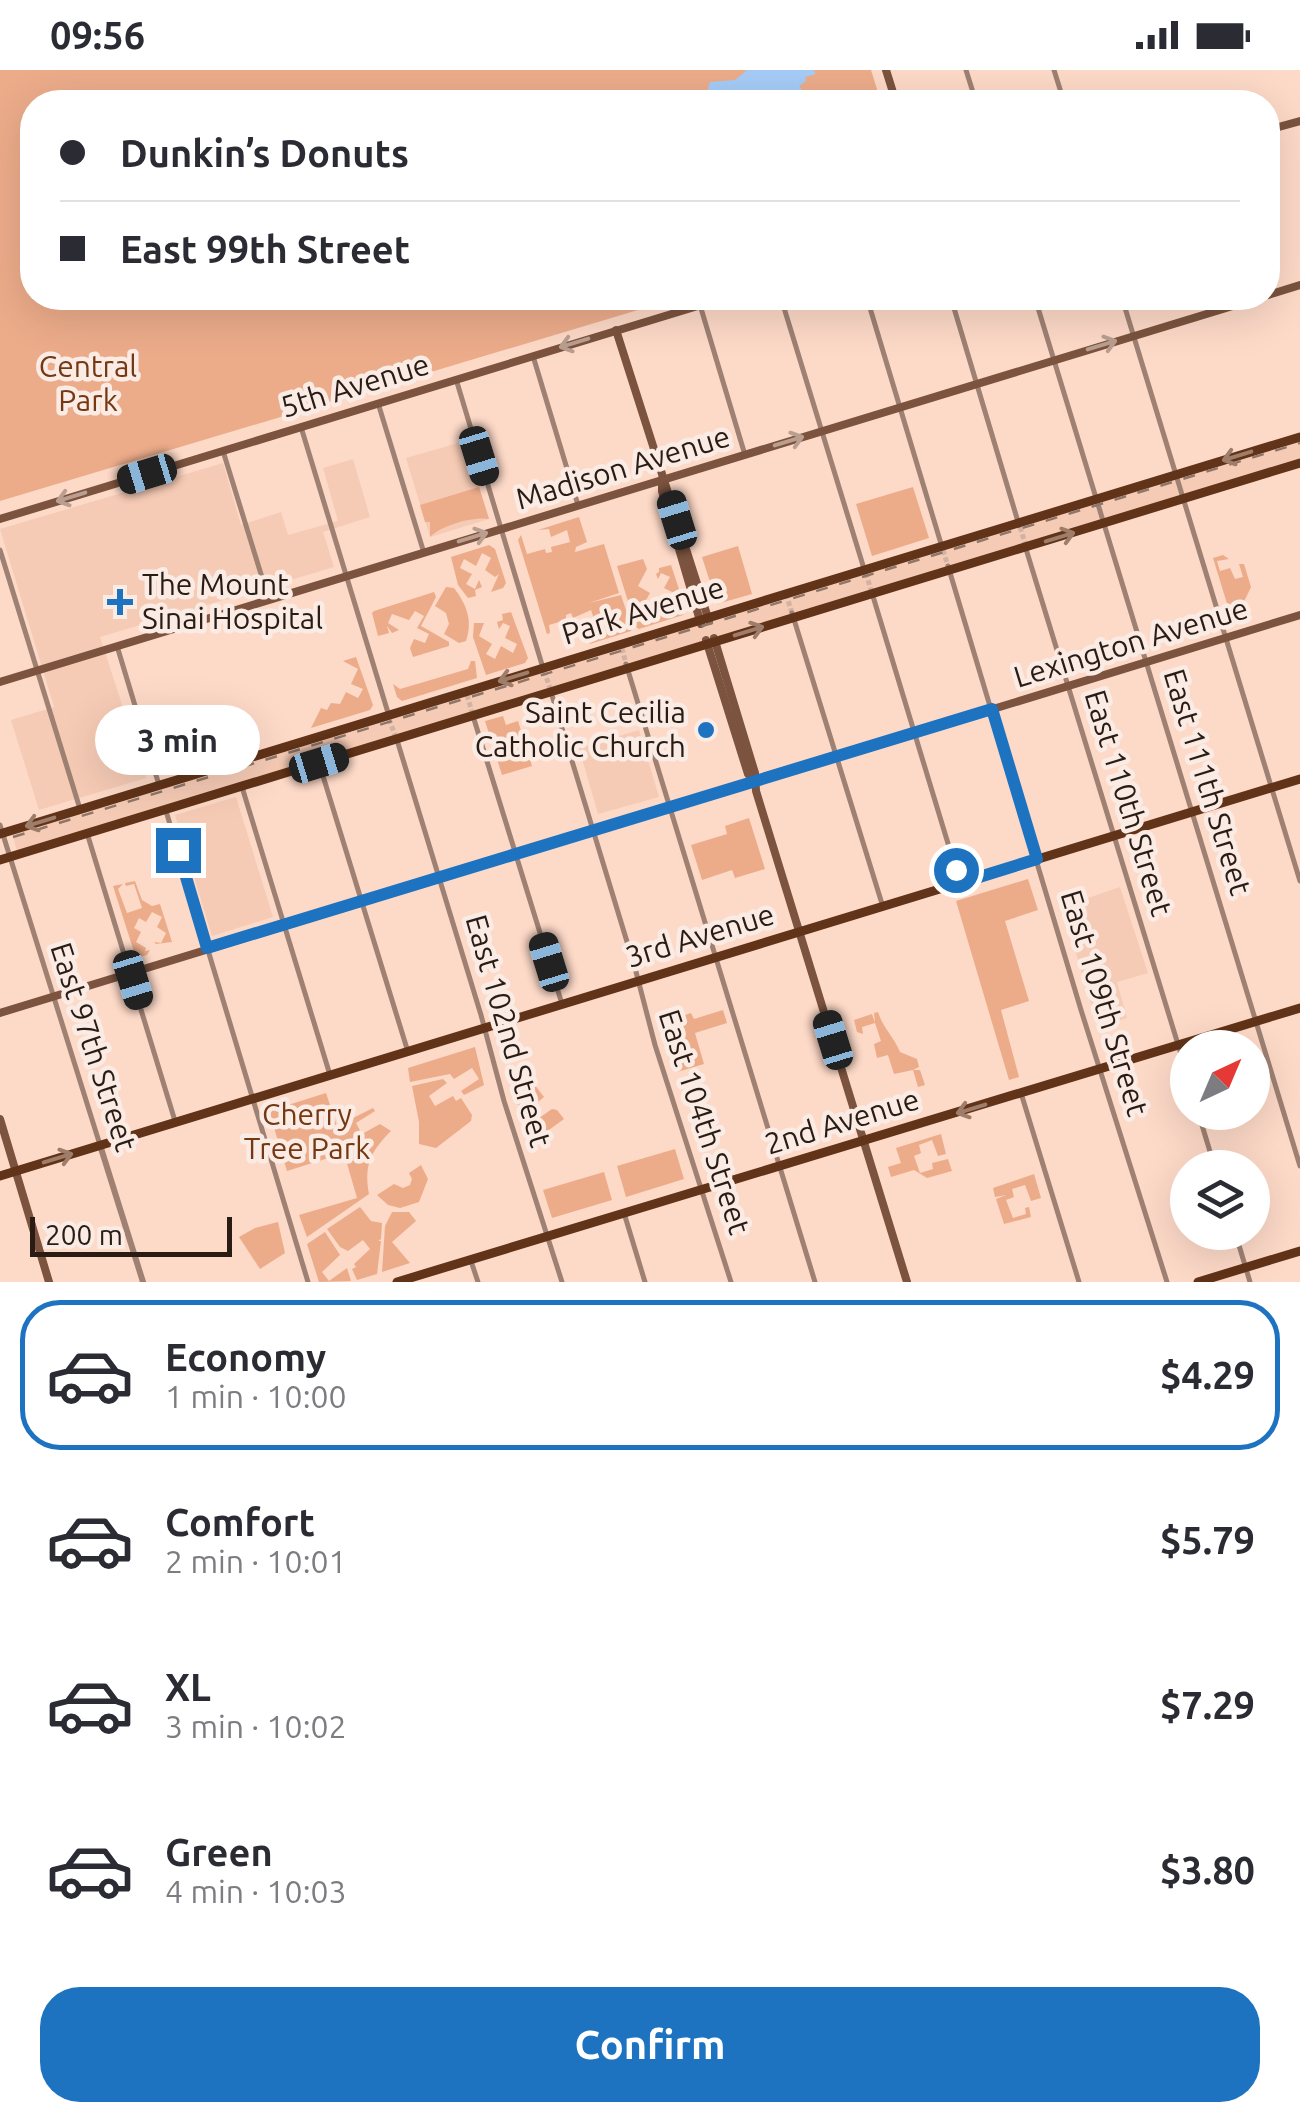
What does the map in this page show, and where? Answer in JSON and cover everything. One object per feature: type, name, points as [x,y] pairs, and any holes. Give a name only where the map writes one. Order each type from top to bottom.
[{"type":"main road","name":"5th Avenue","points":[[0,518],[683,310]]},
{"type":"main road","name":"Madison Avenue","points":[[0,682],[1220,310]]},
{"type":"main road","points":[[616,330],[704,620]]},
{"type":"main road","name":"Park Avenue","points":[[1,831],[544,670],[1300,437]]},
{"type":"main road","name":"Park Avenue","points":[[5,858],[1300,463]]},
{"type":"main road","name":"Lexington Avenue","points":[[0,1012],[1300,615]]},
{"type":"main road","points":[[711,641],[748,774],[754,781],[907,1282]]},
{"type":"main road","name":"3rd Avenue","points":[[0,1176],[1300,779]]},
{"type":"main road","name":"2nd Avenue","points":[[1230,1030],[1300,1008]]},
{"type":"main road","name":"2nd Avenue","points":[[397,1282],[1170,1048]]},
{"type":"main road","points":[[0,1120],[49,1282]]},
{"type":"main road","points":[[1198,1282],[1300,1252]]},
{"type":"street","points":[[702,310],[745,454]]},
{"type":"street","points":[[785,310],[865,572]]},
{"type":"street","points":[[871,310],[942,548]]},
{"type":"street","points":[[954,310],[1019,525]]},
{"type":"street","name":"East 111th Street","points":[[1039,310],[1300,1166]]},
{"type":"street","points":[[1126,310],[1300,881]]},
{"type":"street","points":[[533,356],[578,505]]},
{"type":"street","points":[[456,379],[544,670]]},
{"type":"street","points":[[378,403],[424,552]]},
{"type":"street","points":[[301,427],[389,717]]},
{"type":"street","points":[[223,450],[269,600]]},
{"type":"street","name":"East 110th Street","points":[[1025,545],[1173,1030]]},
{"type":"street","points":[[0,550],[80,810]]},
{"type":"street","name":"East 109th Street","points":[[948,568],[1168,1282]]},
{"type":"street","points":[[871,592],[960,883]]},
{"type":"street","points":[[793,616],[883,906]]},
{"type":"street","points":[[117,646],[159,785]]},
{"type":"street","points":[[627,666],[815,1282]]},
{"type":"street","name":"East 104th Street","points":[[550,690],[731,1282]]},
{"type":"street","points":[[473,714],[562,1004]]},
{"type":"street","name":"East 102nd Street","points":[[396,737],[562,1282]]},
{"type":"street","points":[[319,763],[408,1052]]},
{"type":"street","points":[[242,786],[330,1075]]},
{"type":"street","points":[[166,809],[308,1282]]},
{"type":"street","name":"East 97th Street","points":[[1,831],[5,858],[143,1282]]},
{"type":"street","points":[[87,833],[176,1122]]},
{"type":"street","points":[[1021,1093],[1078,1282]]},
{"type":"street","points":[[624,1214],[646,1282]]},
{"type":"street","points":[[1240,1250],[1250,1282]]},
{"type":"street","points":[[471,1259],[478,1282]]},
{"type":"shaded area","points":[[465,441],[489,519],[430,537],[406,458]]},
{"type":"shaded area","points":[[1300,441],[1300,459],[17,851],[12,833]]},
{"type":"shaded area","name":"The Mount Sinai Hospital","points":[[353,459],[370,517],[323,532],[334,567],[100,637],[146,778],[39,810],[11,720],[54,707],[0,529],[223,463],[241,525],[281,512],[288,535],[338,521],[323,468]]},
{"type":"shaded area","points":[[639,730],[659,797],[598,814],[579,748]]},
{"type":"shaded area","points":[[236,797],[273,917],[212,936],[175,815]]},
{"type":"shaded area","points":[[1120,887],[1148,973],[1117,982],[1127,1018],[1098,1027],[1062,907]]},
{"type":"green space","name":"Central Park","points":[[0,70],[871,70],[877,90],[20,90],[20,310],[638,310],[0,501]]},
{"type":"green space","points":[[479,487],[489,519],[457,523],[430,537],[430,522],[425,522],[420,505]]},
{"type":"green space","points":[[913,487],[929,538],[872,556],[856,504]]},
{"type":"green space","points":[[579,517],[587,542],[576,547],[575,552],[604,544],[619,593],[589,603],[621,595],[632,628],[590,644],[584,629],[595,622],[591,610],[573,618],[571,613],[566,615],[566,620],[549,625],[547,634],[518,540],[521,535],[527,554],[545,549],[546,553],[552,552],[551,547],[570,542],[567,530],[551,537],[549,529],[538,530]]},
{"type":"green space","points":[[489,545],[495,549],[506,583],[491,592],[499,574],[495,577],[485,570],[491,558],[482,553],[476,566],[464,559],[460,568],[472,574],[466,584],[475,589],[479,580],[482,587],[475,590],[476,596],[468,598],[458,585],[451,557]]},
{"type":"green space","points":[[738,546],[752,594],[717,604],[702,557]]},
{"type":"green space","points":[[1223,555],[1229,559],[1217,561],[1220,571],[1230,568],[1235,579],[1243,577],[1239,564],[1244,564],[1251,587],[1240,610],[1243,620],[1233,623],[1213,558]]},
{"type":"green space","points":[[643,559],[647,569],[638,586],[650,593],[644,604],[653,609],[661,598],[672,602],[676,594],[664,588],[670,577],[661,573],[658,579],[656,574],[659,568],[671,565],[686,610],[683,615],[639,629],[617,566]]},
{"type":"green space","points":[[446,587],[454,588],[465,607],[469,620],[466,641],[459,643],[444,634],[449,624],[446,613],[435,606]]},
{"type":"green space","points":[[434,592],[436,597],[421,626],[449,642],[449,646],[413,657],[410,648],[414,639],[425,643],[429,634],[417,628],[424,616],[415,611],[409,620],[392,614],[388,623],[399,630],[392,633],[387,626],[389,633],[378,636],[374,611]]},
{"type":"green space","points":[[511,612],[528,658],[525,663],[486,675],[473,637],[474,623],[484,623],[479,636],[492,644],[486,654],[495,659],[501,646],[513,653],[517,644],[505,638],[510,626],[503,623],[499,629],[497,622],[503,620],[502,614]]},
{"type":"green space","points":[[356,657],[373,705],[370,710],[311,728],[321,708],[327,710],[331,703],[340,704],[346,692],[358,698],[363,689],[351,684],[358,669],[343,661]]},
{"type":"green space","points":[[471,661],[475,661],[477,678],[402,701],[397,697],[393,684],[400,689],[468,669]]},
{"type":"green space","points":[[503,716],[506,725],[518,721],[532,766],[502,775],[485,721]]},
{"type":"green space","points":[[169,719],[161,733],[174,741],[168,751],[177,756],[184,745],[195,750],[200,741],[196,738],[203,737],[210,759],[175,770],[168,766],[154,722]]},
{"type":"green space","points":[[749,818],[765,869],[735,878],[732,870],[702,880],[691,845],[727,834],[725,826]]},
{"type":"green space","points":[[1028,879],[1038,910],[1005,921],[1029,1001],[1001,1010],[1019,1077],[1009,1080],[956,901]]},
{"type":"green space","points":[[135,881],[142,900],[152,906],[160,904],[172,942],[156,944],[154,942],[161,943],[166,933],[157,927],[162,917],[152,912],[146,922],[139,918],[134,928],[141,932],[136,942],[145,951],[150,950],[136,958],[113,886],[123,884],[118,889],[127,913],[142,908],[134,884],[125,883]]},
{"type":"green space","points":[[723,1010],[727,1023],[695,1033],[704,1064],[677,1072],[661,1023],[691,1013],[694,1019]]},
{"type":"green space","points":[[878,1012],[900,1052],[917,1059],[919,1067],[894,1074],[888,1055],[877,1058],[874,1044],[881,1041],[874,1013]]},
{"type":"green space","points":[[872,1014],[875,1023],[862,1027],[863,1034],[857,1032],[854,1020]]},
{"type":"green space","points":[[475,1047],[484,1085],[464,1095],[461,1091],[479,1079],[472,1068],[454,1079],[450,1074],[410,1082],[408,1068]]},
{"type":"green space","points":[[913,1070],[920,1070],[925,1085],[918,1087]]},
{"type":"green space","points":[[443,1079],[447,1083],[429,1096],[435,1106],[453,1096],[456,1101],[461,1098],[472,1115],[471,1121],[436,1148],[419,1144],[412,1086]]},
{"type":"green space","points":[[534,1084],[544,1097],[525,1113],[532,1123],[552,1109],[564,1119],[531,1143],[516,1097]]},
{"type":"green space","name":"Cherry Tree Park","points":[[326,1093],[337,1126],[373,1108],[375,1111],[356,1123],[362,1134],[380,1124],[391,1131],[370,1160],[369,1194],[307,1237],[299,1215],[357,1198],[344,1153],[287,1171],[269,1111]]},
{"type":"green space","points":[[941,1134],[946,1154],[938,1156],[932,1140],[919,1145],[921,1153],[914,1156],[920,1173],[933,1169],[932,1163],[948,1159],[952,1171],[927,1178],[914,1170],[891,1177],[888,1167],[901,1163],[896,1148]]},
{"type":"green space","points":[[675,1149],[684,1179],[626,1197],[617,1166]]},
{"type":"green space","points":[[421,1165],[428,1179],[419,1202],[400,1208],[388,1205],[377,1195],[394,1184],[403,1188],[410,1185],[409,1173]]},
{"type":"green space","points":[[604,1172],[612,1200],[552,1218],[543,1190]]},
{"type":"green space","points":[[1034,1174],[1041,1198],[1031,1201],[1025,1185],[1012,1189],[1014,1197],[1006,1200],[1013,1218],[1026,1214],[1025,1208],[1029,1207],[1031,1217],[1004,1224],[996,1199],[1006,1195],[995,1197],[993,1188]]},
{"type":"green space","points":[[360,1207],[371,1221],[382,1223],[377,1274],[357,1280],[354,1264],[370,1249],[363,1240],[348,1251],[340,1247],[327,1229]]},
{"type":"green space","points":[[392,1212],[409,1212],[416,1221],[392,1242],[410,1263],[382,1272],[385,1226]]},
{"type":"green space","points":[[278,1222],[285,1253],[260,1269],[239,1237]]},
{"type":"green space","points":[[325,1232],[340,1255],[322,1272],[329,1281],[347,1268],[351,1281],[319,1282],[307,1244]]},
{"type":"water","points":[[747,70],[813,70],[816,74],[805,77],[806,81],[799,86],[802,90],[708,90],[710,82],[735,80]]},
{"type":"tunnel","points":[[1020,527],[1025,543]]},
{"type":"tunnel","points":[[943,550],[948,566]]},
{"type":"tunnel","points":[[866,573],[871,590]]},
{"type":"tunnel","points":[[786,594],[792,613]]},
{"type":"tunnel","points":[[622,648],[626,664]]},
{"type":"tunnel","points":[[544,671],[550,688]]},
{"type":"tunnel","points":[[467,695],[472,712]]},
{"type":"tunnel","points":[[389,719],[395,735]]},
{"type":"railway","points":[[13,837],[1300,443]]},
{"type":"place","name":"The Mount Sinai Hospital","points":[[120,602]]},
{"type":"place","name":"Saint Cecilia Catholic Church","points":[[706,730]]},
{"type":"route","points":[[178,850],[207,948],[992,709],[1037,859],[960,883],[956,870]]}]
